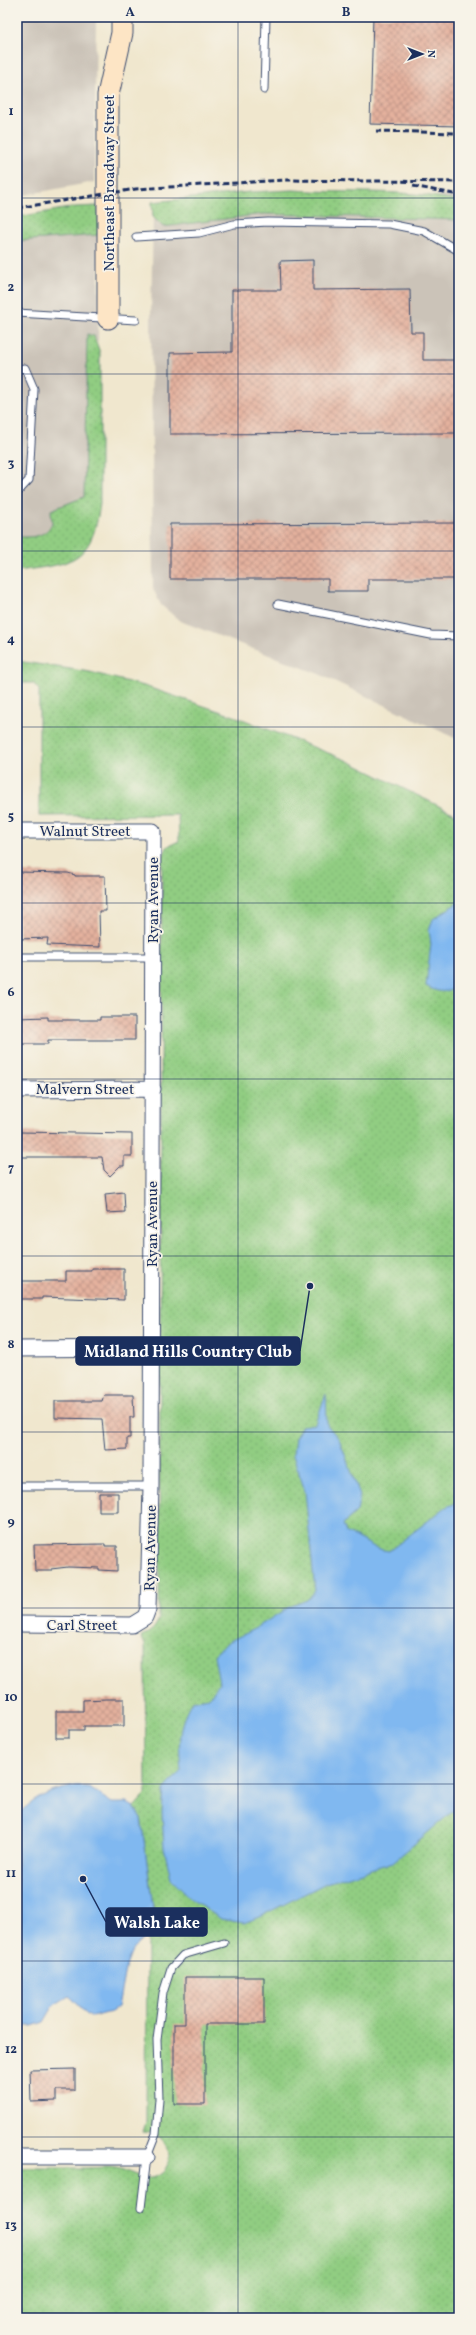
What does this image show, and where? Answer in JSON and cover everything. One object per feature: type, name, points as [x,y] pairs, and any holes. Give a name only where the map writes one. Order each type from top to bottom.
[{"type":"main road","name":"Northeast Broadway Street","points":[[108,310],[108,94],[122,25]]},
{"type":"street","name":"Walnut Street","points":[[17,831],[153,831]]},
{"type":"street","name":"Ryan Avenue","points":[[145,1617],[149,1599],[153,1089],[153,831]]},
{"type":"street","name":"Malvern Street","points":[[17,1090],[153,1089]]},
{"type":"street","points":[[17,1349],[151,1348]]},
{"type":"street","name":"Carl Street","points":[[17,1624],[132,1625],[145,1617]]},
{"type":"street","points":[[17,2157],[147,2157]]},
{"type":"lane","points":[[264,90],[266,17]]},
{"type":"lane","points":[[136,237],[199,233],[234,224],[268,222],[389,224],[424,231],[459,251]]},
{"type":"lane","points":[[17,314],[108,310],[136,320]]},
{"type":"lane","points":[[17,368],[25,368],[34,389],[29,480],[17,493]]},
{"type":"lane","points":[[278,604],[431,634],[459,636]]},
{"type":"lane","points":[[17,957],[153,957]]},
{"type":"lane","points":[[17,1486],[150,1486]]},
{"type":"lane","points":[[141,2208],[147,2157],[156,2134],[159,2099],[157,2040],[163,1993],[171,1968],[183,1955],[224,1943]]},
{"type":"shaded area","points":[[17,17],[96,17],[94,182],[24,195],[22,151],[17,151]]},
{"type":"shaded area","points":[[459,194],[459,201],[435,195]]},
{"type":"shaded area","points":[[264,214],[459,220],[459,740],[319,674],[180,621],[161,605],[153,589],[151,312],[153,217],[163,227]]},
{"type":"shaded area","points":[[99,235],[98,342],[94,336],[87,334],[84,497],[51,510],[52,523],[44,533],[36,537],[17,537],[17,241]]},
{"type":"green space","points":[[17,151],[22,151],[24,195],[17,196]]},
{"type":"green space","points":[[293,190],[418,194],[438,197],[459,201],[459,220],[264,214],[163,227],[153,217],[152,202],[250,192]]},
{"type":"green space","points":[[98,206],[99,235],[17,241],[17,217],[75,207]]},
{"type":"green space","points":[[87,334],[94,336],[100,353],[100,504],[96,524],[91,539],[84,550],[76,557],[65,563],[17,571],[17,537],[33,537],[46,532],[52,523],[51,510],[84,497]]},
{"type":"green space","points":[[17,661],[90,672],[144,686],[237,717],[346,760],[459,816],[459,2318],[17,2318],[17,2168],[112,2167],[137,2176],[151,2177],[160,2174],[166,2168],[169,2161],[169,2153],[161,2138],[153,2134],[143,2132],[146,2122],[147,1936],[153,1908],[141,1818],[134,1807],[146,1794],[145,1645],[141,1636],[152,1630],[159,1618],[162,856],[168,846],[179,841],[178,815],[39,816],[39,690],[33,683],[17,683]]},
{"type":"water","points":[[459,902],[459,984],[451,990],[439,991],[426,986],[431,944],[429,930],[433,919]]},
{"type":"water","points":[[326,1394],[327,1425],[339,1439],[360,1495],[357,1511],[343,1524],[346,1533],[372,1546],[389,1551],[446,1507],[459,1502],[459,1806],[393,1862],[326,1883],[244,1923],[221,1919],[191,1899],[171,1879],[164,1848],[162,1813],[164,1790],[181,1771],[180,1735],[187,1710],[192,1701],[209,1698],[219,1683],[214,1655],[228,1642],[256,1628],[289,1607],[307,1600],[315,1591],[305,1491],[293,1455],[295,1438],[302,1426],[315,1424]]},
{"type":"water","points":[[75,1786],[88,1787],[112,1803],[127,1803],[134,1807],[141,1818],[153,1908],[147,1936],[133,1948],[125,1969],[118,2007],[111,2012],[92,2017],[69,1996],[54,2005],[44,2022],[32,2026],[17,2026],[17,1815],[30,1804],[43,1796],[58,1790]]},
{"type":"building","points":[[373,17],[459,17],[459,126],[370,124]]},
{"type":"building","points":[[313,260],[313,290],[410,289],[411,332],[423,332],[423,360],[459,360],[459,433],[170,434],[170,353],[232,352],[232,290],[281,290],[280,261]]},
{"type":"building","points":[[459,523],[459,579],[368,579],[368,591],[328,591],[328,579],[170,579],[170,524]]},
{"type":"building","points":[[17,872],[68,873],[75,876],[105,876],[106,911],[99,911],[100,947],[47,945],[48,938],[19,939]]},
{"type":"building","points":[[48,1017],[48,1020],[100,1020],[100,1017],[135,1017],[135,1040],[48,1040],[48,1044],[17,1044],[17,1018]]},
{"type":"building","points":[[20,1132],[132,1134],[132,1156],[124,1156],[124,1166],[120,1166],[110,1176],[104,1170],[102,1157],[20,1157]]},
{"type":"building","points":[[124,1192],[125,1212],[107,1213],[105,1194]]},
{"type":"building","points":[[92,1269],[124,1269],[124,1300],[42,1297],[42,1299],[17,1299],[17,1281],[66,1281],[66,1271],[92,1271]]},
{"type":"building","points":[[104,1395],[133,1395],[134,1417],[130,1417],[130,1438],[127,1438],[127,1449],[105,1450],[102,1419],[55,1418],[55,1401],[102,1401]]},
{"type":"building","points":[[99,1493],[118,1493],[118,1512],[99,1512]]},
{"type":"building","points":[[105,1544],[105,1546],[117,1546],[117,1571],[99,1570],[99,1568],[68,1567],[51,1569],[51,1571],[35,1571],[34,1545]]},
{"type":"building","points":[[124,1699],[124,1726],[84,1726],[84,1730],[69,1730],[69,1738],[56,1738],[56,1711],[83,1711],[83,1700]]},
{"type":"building","points":[[185,1977],[264,1977],[264,2024],[205,2024],[205,2104],[174,2104],[174,2024],[185,2024]]},
{"type":"building","points":[[75,2069],[75,2090],[56,2090],[56,2101],[31,2102],[30,2070]]},
{"type":"railway","points":[[376,131],[459,133]]},
{"type":"railway","points":[[17,208],[136,189],[285,180],[459,182]]},
{"type":"railway","points":[[413,186],[459,195]]},
{"type":"place","name":"Midland Hills Country Club","points":[[310,1286]]},
{"type":"place","name":"Walsh Lake","points":[[83,1879]]}]
